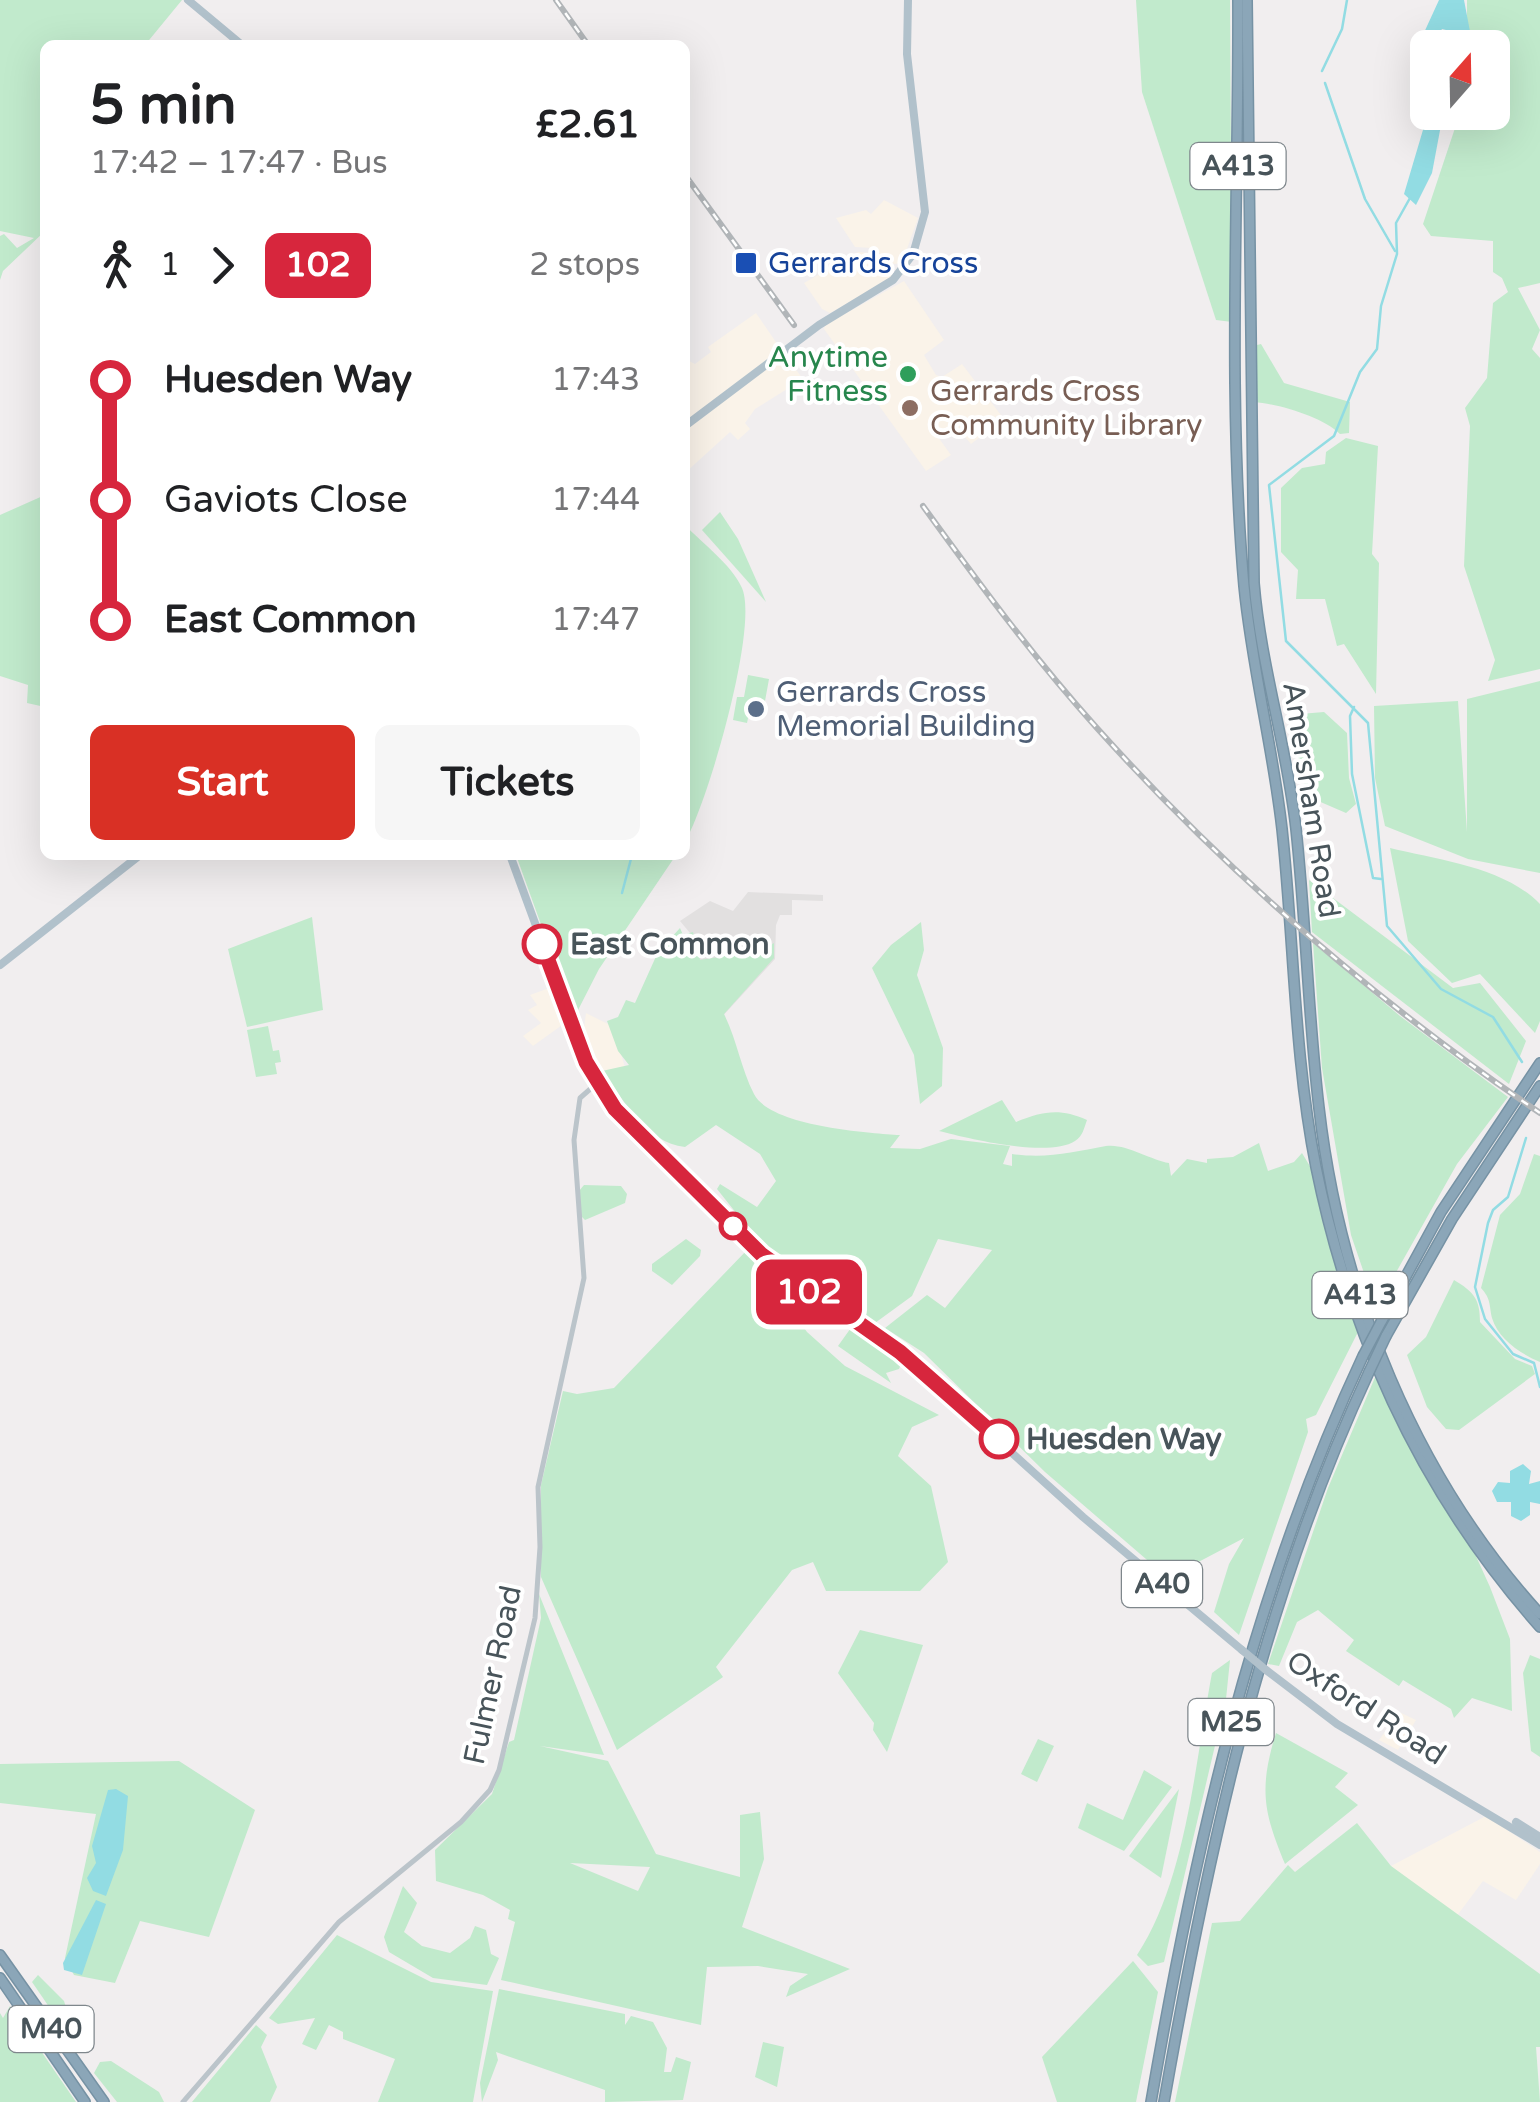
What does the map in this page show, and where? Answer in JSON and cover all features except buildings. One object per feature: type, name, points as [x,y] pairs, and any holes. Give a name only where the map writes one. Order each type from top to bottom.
[{"type":"highway","name":"A413","points":[[1238,0],[1239,479],[1244,584],[1280,812],[1316,1166],[1344,1277],[1396,1416],[1472,1544],[1540,1628]]},
{"type":"highway","name":"Amersham Road","points":[[1246,0],[1254,583],[1261,650],[1294,810],[1308,931],[1319,1110],[1339,1222],[1366,1316],[1406,1411],[1478,1533],[1540,1614]]},
{"type":"highway","name":"M25","points":[[1150,2102],[1198,1858],[1252,1642],[1309,1478],[1363,1356],[1442,1212],[1540,1062]]},
{"type":"highway","name":"M25","points":[[1164,2102],[1212,1858],[1260,1660],[1308,1515],[1386,1336],[1452,1219],[1540,1086]]},
{"type":"highway","name":"M40","points":[[0,1955],[104,2102]]},
{"type":"highway","name":"M40","points":[[0,1978],[85,2102]]},
{"type":"main road","points":[[188,0],[236,40]]},
{"type":"main road","points":[[690,422],[824,322],[894,280],[914,254],[925,212],[907,54],[908,0]]},
{"type":"main road","points":[[0,965],[134,860]]},
{"type":"main road","name":"Oxford Road","points":[[512,860],[596,1084],[649,1145],[762,1255],[928,1376],[1083,1517],[1337,1724],[1540,1845]]},
{"type":"main road","name":"A40","points":[[1420,1770],[1540,1837]]},
{"type":"street","name":"Fulmer Road","points":[[183,2102],[339,1922],[461,1822],[490,1790],[499,1770],[534,1618],[540,1547],[538,1487],[584,1278],[574,1140],[580,1098],[596,1084]]},
{"type":"shaded area","points":[[884,200],[918,218],[902,263],[894,264],[873,248],[855,247],[836,218],[866,210],[871,214]]},
{"type":"shaded area","points":[[858,252],[870,253],[895,276],[830,313],[822,309],[804,283]]},
{"type":"shaded area","points":[[904,281],[944,340],[924,355],[936,375],[942,377],[962,364],[1004,419],[971,444],[954,424],[938,437],[951,455],[926,471],[824,329]]},
{"type":"shaded area","points":[[756,313],[778,345],[778,352],[784,354],[803,379],[755,409],[745,423],[750,429],[738,440],[730,432],[690,468],[690,362],[695,364],[711,352],[708,347]]},
{"type":"shaded area","points":[[748,892],[823,895],[823,901],[792,900],[792,915],[780,915],[776,925],[775,959],[720,1019],[690,933],[680,921],[710,901],[733,911]]},
{"type":"shaded area","points":[[552,987],[565,1023],[533,1046],[523,1036],[541,1023],[528,1010],[537,1005],[530,995]]},
{"type":"shaded area","points":[[586,1013],[614,1027],[625,1068],[601,1073],[583,1036]]},
{"type":"shaded area","points":[[1399,1712],[1416,1720],[1398,1750],[1379,1740]]},
{"type":"shaded area","points":[[1486,1816],[1540,1852],[1540,1864],[1516,1900],[1483,1881],[1456,1917],[1391,1866]]},
{"type":"green space","points":[[0,0],[182,0],[149,40],[40,40],[40,236],[3,271],[0,280],[0,236],[4,234],[17,248],[34,238],[0,231]]},
{"type":"green space","points":[[1136,0],[1230,0],[1232,322],[1216,320],[1142,92]]},
{"type":"green space","points":[[1467,0],[1540,0],[1540,283],[1518,288],[1540,330],[1532,349],[1540,358],[1540,669],[1488,681],[1495,660],[1464,566],[1470,426],[1465,408],[1487,378],[1493,303],[1508,292],[1502,278],[1493,272],[1493,241],[1431,236],[1423,224],[1454,130],[1510,130],[1510,30],[1467,30]]},
{"type":"green space","points":[[1261,344],[1284,383],[1350,402],[1349,433],[1340,434],[1300,412],[1254,402],[1257,345]]},
{"type":"green space","points":[[1346,438],[1378,446],[1372,554],[1379,563],[1376,694],[1344,644],[1337,646],[1325,599],[1296,599],[1298,570],[1281,552],[1281,488],[1302,468],[1325,464],[1326,452]]},
{"type":"green space","points":[[40,497],[40,706],[27,703],[28,685],[0,676],[0,515]]},
{"type":"green space","points":[[720,512],[738,539],[766,602],[702,530]]},
{"type":"green space","points":[[690,530],[737,579],[745,608],[738,675],[718,754],[690,832]]},
{"type":"green space","points":[[748,675],[769,679],[765,701],[752,699],[747,723],[733,720],[737,697],[744,697]]},
{"type":"green space","points":[[1540,681],[1540,873],[1468,859],[1385,826],[1375,778],[1374,706],[1458,701],[1467,832],[1467,699]]},
{"type":"green space","points":[[1324,712],[1347,733],[1349,778],[1356,804],[1346,813],[1309,797],[1288,715]]},
{"type":"green space","points":[[1390,848],[1490,873],[1525,891],[1540,904],[1540,1021],[1535,1033],[1480,974],[1452,983],[1408,941]]},
{"type":"green space","points":[[518,860],[673,860],[599,969],[577,1012],[571,1008]]},
{"type":"green space","points":[[1309,880],[1453,988],[1480,983],[1526,1041],[1509,1084],[1312,932]]},
{"type":"green space","points":[[312,917],[323,1010],[247,1027],[228,949]]},
{"type":"green space","points":[[921,922],[924,950],[917,975],[943,1048],[942,1086],[920,1104],[914,1055],[872,968],[891,945]]},
{"type":"green space","points":[[680,928],[683,935],[693,932],[700,960],[762,950],[774,943],[774,958],[724,1014],[754,1094],[779,1114],[821,1126],[900,1135],[890,1148],[920,1149],[951,1139],[1010,1146],[1003,1164],[1012,1166],[1012,1154],[1048,1155],[1113,1146],[1169,1163],[1171,1176],[1187,1159],[1207,1163],[1207,1159],[1233,1157],[1259,1143],[1268,1171],[1294,1162],[1302,1153],[1311,1168],[1327,1238],[1358,1332],[1316,1415],[1306,1419],[1308,1432],[1239,1635],[1214,1612],[1229,1564],[1244,1538],[1168,1578],[1045,1472],[924,1353],[885,1328],[927,1295],[945,1308],[992,1250],[938,1239],[912,1296],[875,1323],[828,1295],[792,1260],[788,1268],[756,1238],[717,1189],[720,1184],[757,1207],[776,1181],[760,1154],[716,1125],[685,1147],[671,1144],[647,1129],[628,1107],[602,1071],[629,1065],[618,1051],[607,1021],[618,1017],[626,1000],[635,1003],[658,952]]},
{"type":"green space","points":[[1313,943],[1400,1016],[1508,1097],[1457,1164],[1376,1308],[1351,1235],[1322,1068]]},
{"type":"green space","points":[[268,1026],[273,1051],[279,1050],[281,1062],[275,1063],[277,1074],[256,1077],[247,1030]]},
{"type":"green space","points":[[1002,1100],[1016,1122],[1052,1112],[1087,1120],[1075,1141],[1047,1148],[939,1131]]},
{"type":"green space","points":[[1534,1154],[1540,1156],[1540,1362],[1499,1333],[1481,1288],[1500,1215],[1520,1194]]},
{"type":"green space","points":[[584,1185],[621,1186],[627,1194],[625,1203],[585,1220],[581,1216],[579,1191]]},
{"type":"green space","points":[[686,1239],[701,1250],[700,1256],[672,1285],[652,1271],[652,1264]]},
{"type":"green space","points":[[747,1250],[807,1332],[845,1366],[939,1415],[912,1427],[898,1456],[931,1486],[948,1562],[920,1591],[826,1591],[813,1562],[792,1570],[716,1667],[723,1677],[617,1750],[541,1577],[541,1485],[563,1391],[577,1394],[614,1388]]},
{"type":"green space","points":[[1454,1280],[1474,1297],[1480,1322],[1515,1359],[1532,1366],[1535,1374],[1459,1430],[1446,1429],[1427,1407],[1407,1355],[1426,1337]]},
{"type":"green space","points":[[853,1325],[903,1359],[899,1369],[886,1373],[891,1383],[838,1346]]},
{"type":"green space","points":[[1376,1375],[1420,1467],[1475,1554],[1490,1587],[1510,1639],[1512,1711],[1472,1698],[1454,1718],[1451,1709],[1403,1680],[1399,1686],[1346,1651],[1354,1640],[1318,1610],[1297,1622],[1279,1666],[1268,1664],[1328,1488]]},
{"type":"green space","points":[[539,1594],[604,1755],[540,1746],[608,1761],[656,1854],[740,1877],[740,1815],[760,1812],[764,1859],[742,1927],[850,1969],[786,1997],[790,1986],[808,1974],[758,1966],[707,1967],[701,2025],[501,1980],[515,1922],[508,1919],[510,1910],[483,1895],[436,1881],[435,1850],[492,1794],[509,1742],[514,1740],[541,1618]],"holes":[[[570,1863],[650,1867],[638,1891]]]},
{"type":"green space","points":[[860,1630],[923,1645],[887,1752],[873,1730],[874,1723],[838,1673]]},
{"type":"green space","points":[[1530,1655],[1540,1659],[1540,1757],[1531,1751],[1523,1673]]},
{"type":"green space","points":[[1230,1660],[1226,1699],[1164,1962],[1148,1966],[1137,1955],[1154,1925],[1178,1856],[1212,1673]]},
{"type":"green space","points":[[1276,1733],[1348,1773],[1335,1787],[1358,1805],[1285,1864],[1266,1799],[1267,1769]]},
{"type":"green space","points":[[1038,1739],[1054,1746],[1037,1782],[1021,1774]]},
{"type":"green space","points":[[179,1761],[255,1810],[209,1937],[140,1921],[115,1983],[74,1975],[65,1958],[96,1814],[0,1803],[0,1764]]},
{"type":"green space","points":[[1144,1770],[1172,1787],[1124,1851],[1078,1828],[1087,1803],[1123,1820]]},
{"type":"green space","points":[[1179,1789],[1161,1878],[1129,1856]]},
{"type":"green space","points":[[1357,1823],[1391,1866],[1540,1974],[1540,2047],[1536,2047],[1540,2102],[1175,2102],[1212,1923],[1240,1921],[1288,1865],[1295,1872]]},
{"type":"green space","points":[[403,1886],[417,1903],[404,1932],[422,1946],[450,1953],[470,1938],[475,1926],[486,1930],[491,1954],[499,1958],[487,1985],[433,1978],[389,1952],[384,1937]]},
{"type":"green space","points":[[337,1935],[431,1982],[493,1991],[473,2102],[378,2102],[395,2059],[343,2039],[343,2032],[329,2025],[316,2050],[302,2044],[315,2018],[278,2024],[269,2018]]},
{"type":"green space","points":[[1133,1961],[1158,1992],[1136,2102],[1057,2102],[1042,2057]]},
{"type":"green space","points":[[38,1975],[64,2001],[80,2052],[32,1982]]},
{"type":"green space","points":[[499,1989],[625,2014],[625,2025],[631,2016],[653,2022],[667,2048],[664,2072],[671,2072],[676,2057],[691,2062],[683,2100],[605,2102],[605,2090],[496,2052],[498,2060],[482,2102],[480,2083]]},
{"type":"green space","points":[[10,2006],[76,2102],[0,2102],[0,2013],[3,2018]]},
{"type":"green space","points":[[256,2025],[267,2035],[261,2047],[277,2087],[270,2102],[192,2102]]},
{"type":"green space","points":[[763,2042],[784,2047],[777,2087],[755,2077]]},
{"type":"green space","points":[[111,2061],[159,2092],[164,2102],[117,2102],[94,2073],[100,2062]]},
{"type":"water","points":[[1439,0],[1464,0],[1470,30],[1425,30]]},
{"type":"water","points":[[1423,130],[1440,130],[1432,173],[1416,205],[1404,194]]},
{"type":"water","points":[[1523,1464],[1531,1471],[1529,1484],[1540,1481],[1540,1504],[1530,1502],[1530,1515],[1521,1521],[1511,1516],[1511,1502],[1497,1502],[1492,1491],[1498,1482],[1510,1483],[1510,1471]]},
{"type":"water","points":[[116,1789],[128,1796],[123,1850],[106,1896],[93,1891],[87,1878],[96,1863],[92,1846],[108,1790]]},
{"type":"water","points":[[96,1900],[106,1904],[82,1975],[64,1970],[63,1963]]},
{"type":"waterway","points":[[1322,71],[1342,29],[1347,0]]},
{"type":"waterway","points":[[1325,83],[1365,199],[1395,251]]},
{"type":"waterway","points":[[1410,198],[1396,223],[1397,254],[1381,306],[1377,349],[1360,372],[1334,436],[1269,485],[1286,641],[1368,723],[1387,926],[1441,989],[1493,1017],[1522,1062]]},
{"type":"waterway","points":[[1354,707],[1350,716],[1352,774],[1373,878],[1381,879]]},
{"type":"waterway","points":[[622,893],[631,860]]},
{"type":"waterway","points":[[1526,1138],[1508,1197],[1493,1210],[1488,1223],[1475,1287],[1485,1319],[1513,1354],[1534,1363],[1540,1387]]},
{"type":"railway","points":[[556,0],[584,40]]},
{"type":"railway","points":[[690,182],[794,325]]},
{"type":"railway","points":[[923,506],[1050,674],[1198,833],[1306,934],[1363,981],[1540,1113]]},
{"type":"bus line","name":"102","points":[[542,944],[586,1062],[596,1084],[615,1109],[762,1255],[900,1352],[999,1439]]},
{"type":"place","name":"Gerrards Cross","points":[[746,263]]},
{"type":"place","name":"Anytime Fitness","points":[[908,374]]},
{"type":"place","name":"Gerrards Cross Community Library","points":[[910,408]]},
{"type":"place","name":"Gerrards Cross Memorial Building","points":[[756,709]]},
{"type":"place","name":"East Common","points":[[542,944]]},
{"type":"place","name":"Huesden Way","points":[[999,1439]]}]
